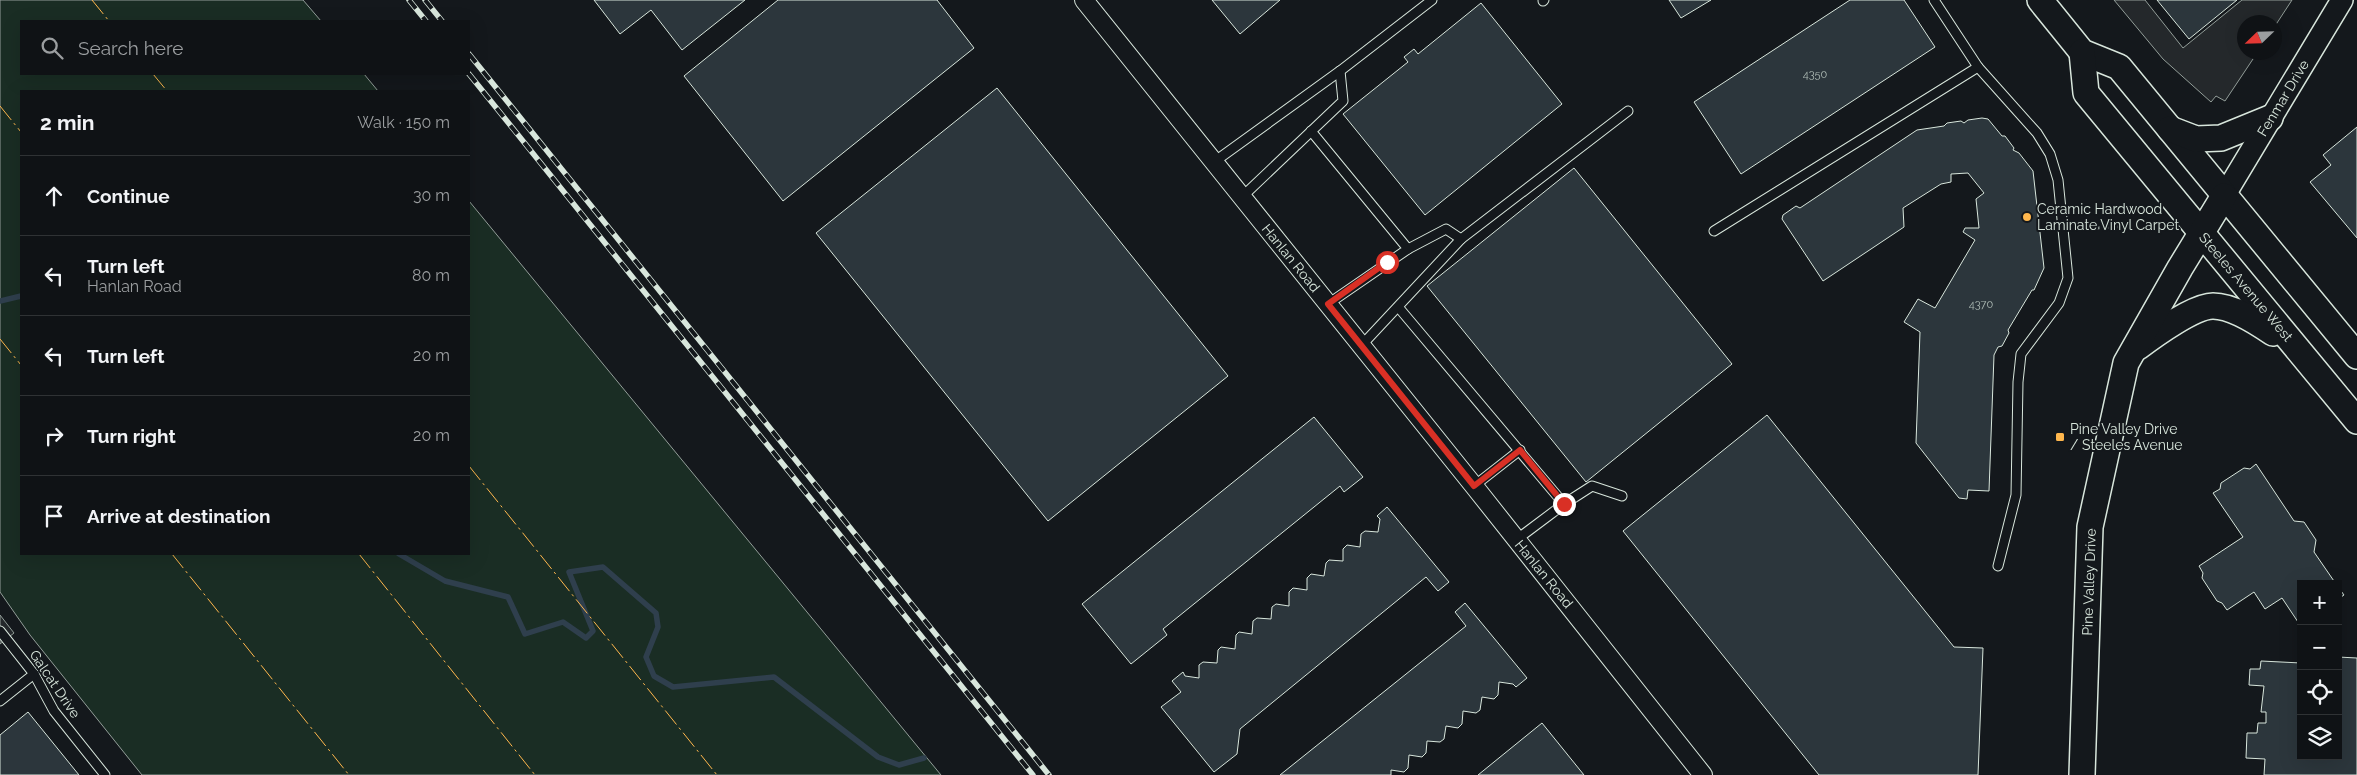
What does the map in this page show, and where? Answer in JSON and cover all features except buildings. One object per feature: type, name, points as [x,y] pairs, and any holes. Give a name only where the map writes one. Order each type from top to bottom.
[{"type":"main road","points":[[2040,0],[2082,52],[2119,68],[2357,356]]},
{"type":"main road","name":"Steeles Avenue West","points":[[2082,52],[2086,93],[2357,421]]},
{"type":"main road","points":[[2170,129],[2196,139],[2221,138],[2270,118]]},
{"type":"main road","name":"Pine Valley Drive","points":[[2082,775],[2090,527],[2126,363],[2224,196]]},
{"type":"main road","points":[[2130,354],[2155,334],[2188,315],[2213,306],[2246,315],[2298,350]]},
{"type":"street","name":"Hanlan Road","points":[[1084,0],[1474,486],[1702,775]]},
{"type":"street","name":"Fenmar Drive","points":[[2224,196],[2342,0]]},
{"type":"lane","points":[[1214,162],[1340,72],[1432,0]]},
{"type":"lane","points":[[1934,0],[1978,67],[2037,133],[2050,154],[2058,180],[2068,278],[2059,303],[2021,354],[2018,382],[2016,495],[1998,566]]},
{"type":"lane","points":[[1714,231],[1978,67]]},
{"type":"lane","points":[[1242,197],[1343,101],[1340,72]]},
{"type":"lane","points":[[1362,346],[1461,239],[1628,111]]},
{"type":"lane","points":[[1310,131],[1408,249]]},
{"type":"lane","points":[[1328,304],[1408,249],[1446,229],[1461,239]]},
{"type":"lane","points":[[1399,308],[1564,504]]},
{"type":"lane","points":[[1474,486],[1520,450]]},
{"type":"lane","points":[[1516,540],[1564,504],[1592,486],[1622,496]]},
{"type":"lane","name":"Galcat Drive","points":[[0,631],[34,674],[54,711],[105,775]]},
{"type":"lane","points":[[0,702],[34,674]]},
{"type":"path","points":[[2063,229],[2132,226]]},
{"type":"green space","points":[[0,0],[303,0],[320,20],[20,20],[20,75],[365,75],[377,90],[20,90],[20,555],[470,555],[470,202],[941,775],[142,775],[30,635],[0,592]]},
{"type":"shaded area","points":[[2114,0],[2145,0],[2183,48],[2242,0],[2292,0],[2282,15],[2237,15],[2237,60],[2252,60],[2225,101],[2216,96],[2211,102],[2163,59]]},
{"type":"shaded area","points":[[0,615],[14,633],[0,644]]},
{"type":"waterway","points":[[0,301],[20,296]]},
{"type":"waterway","points":[[401,555],[445,581],[508,597],[525,634],[563,622],[586,638],[593,631],[569,572],[603,567],[656,613],[658,627],[646,657],[654,676],[673,687],[774,677],[878,757],[899,765],[924,758]]},
{"type":"railway","points":[[409,0],[425,20]]},
{"type":"railway","points":[[425,0],[441,20]]},
{"type":"railway","points":[[470,55],[1049,775]]},
{"type":"railway","points":[[470,75],[1033,775]]},
{"type":"power","points":[[92,0],[108,20]]},
{"type":"power","points":[[154,75],[166,90]]},
{"type":"power","points":[[0,106],[20,131]]},
{"type":"power","points":[[0,339],[20,364]]},
{"type":"power","points":[[470,467],[717,775]]},
{"type":"power","points":[[173,555],[349,775]]},
{"type":"power","points":[[360,555],[535,775]]},
{"type":"place","name":"Ceramic Hardwood Laminate Vinyl Carpet","points":[[2027,217]]},
{"type":"place","name":"Pine Valley Drive / Steeles Avenue","points":[[2060,437]]},
{"type":"route","points":[[1387,262],[1328,304],[1474,486],[1520,450],[1564,504]]}]
